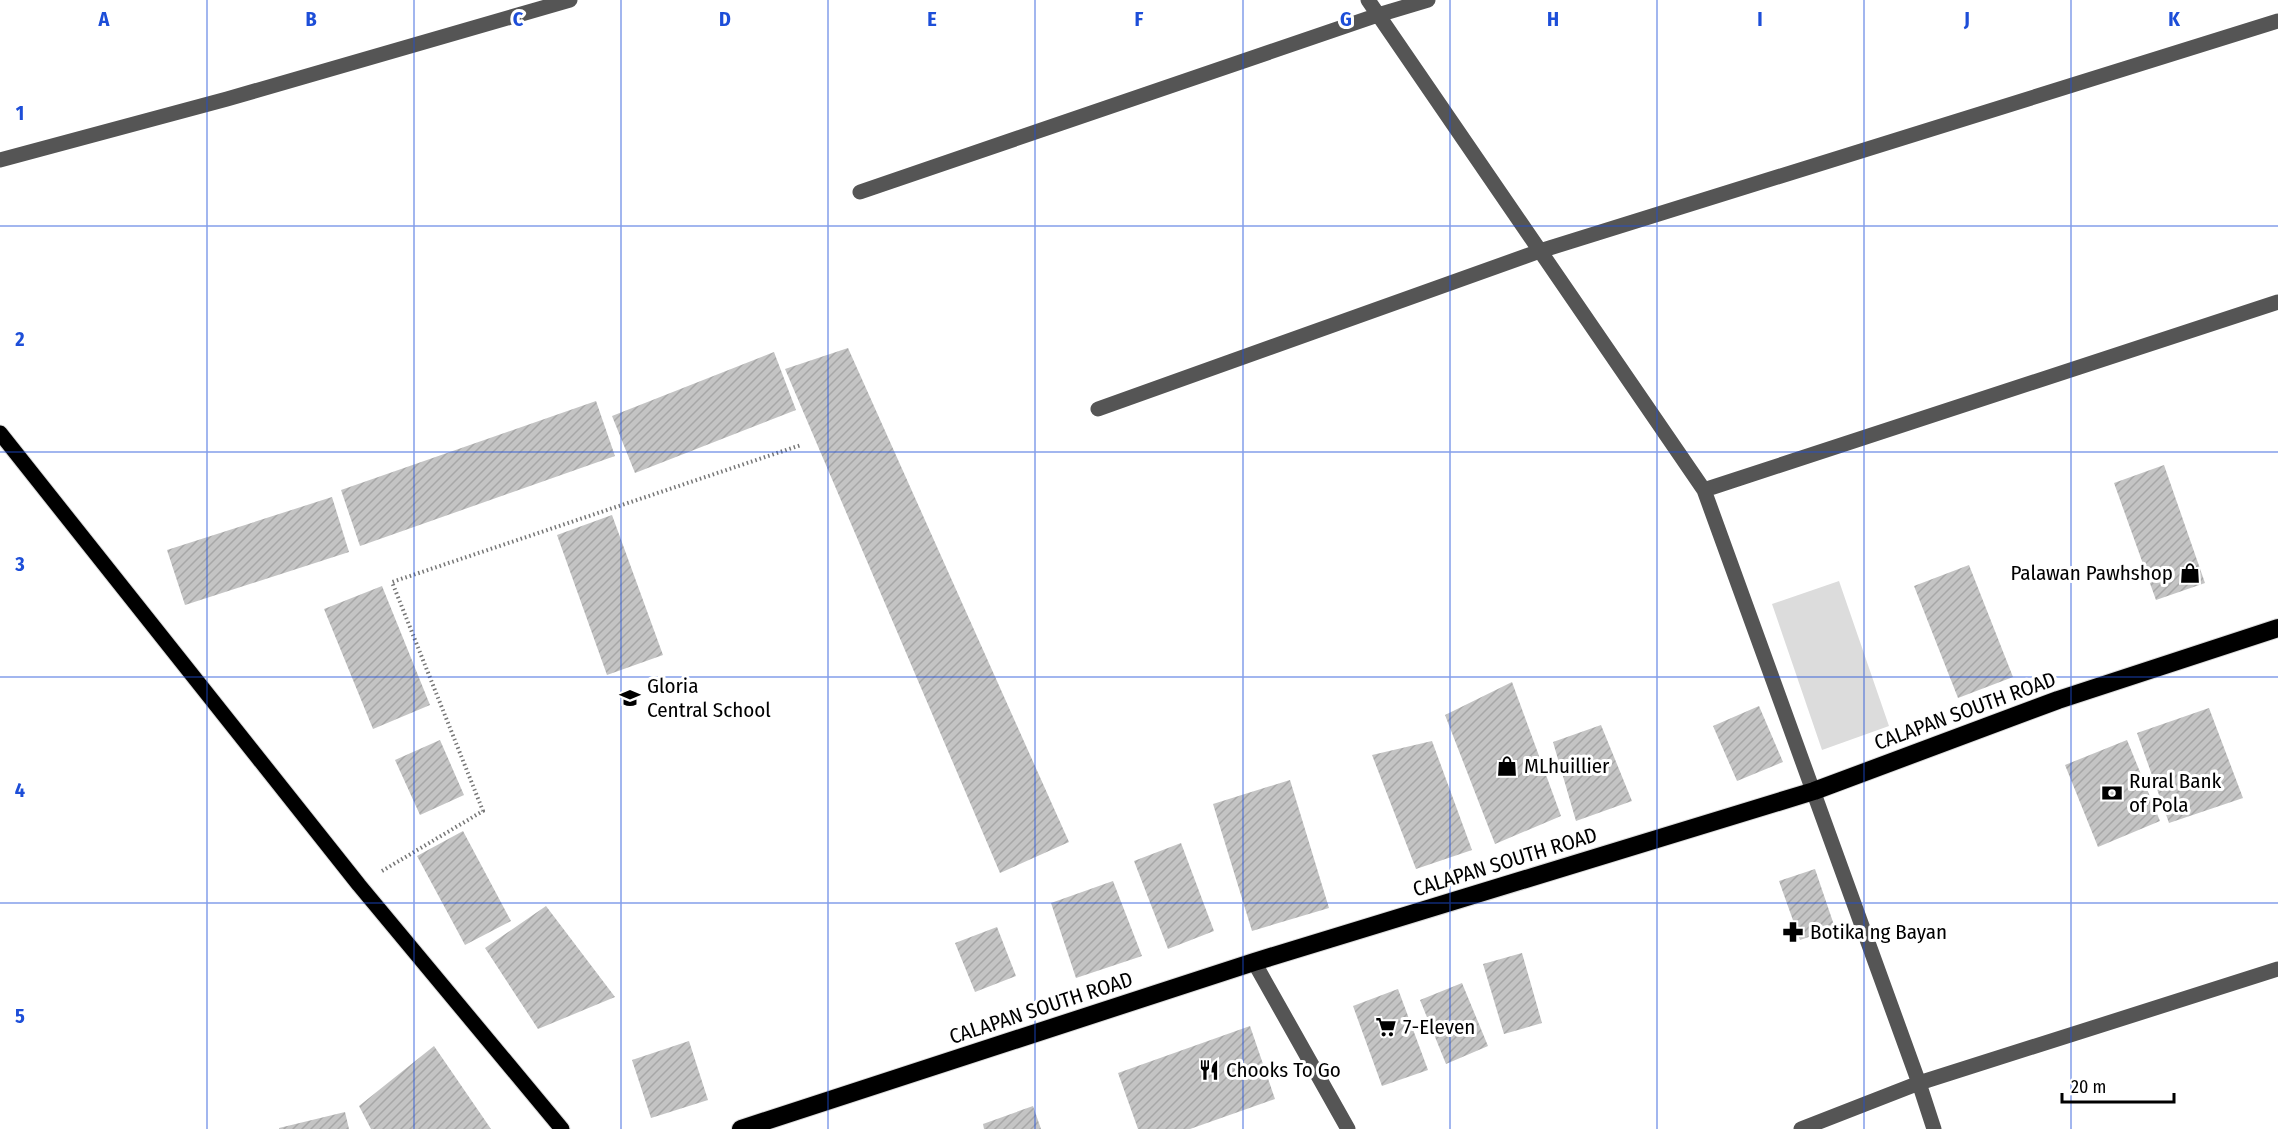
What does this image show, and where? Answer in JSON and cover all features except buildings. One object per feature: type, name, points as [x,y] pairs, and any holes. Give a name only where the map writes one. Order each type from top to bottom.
[{"type":"highway","name":"CALAPAN SOUTH ROAD","points":[[741,1129],[1254,962],[1814,791],[2058,700],[2278,628]]},
{"type":"main road","points":[[3,441],[358,885],[562,1129]]},
{"type":"street","points":[[0,160],[227,99],[570,0]]},
{"type":"street","points":[[1368,0],[1704,490],[1934,1129]]},
{"type":"street","points":[[860,192],[1378,15],[1428,0]]},
{"type":"street","points":[[1098,409],[1540,251],[2278,21]]},
{"type":"street","points":[[1704,490],[2278,302]]},
{"type":"street","points":[[1254,962],[1348,1129]]},
{"type":"street","points":[[1801,1129],[1919,1083],[2278,969]]},
{"type":"path","points":[[358,885],[483,811],[392,582],[801,445]]},
{"type":"shaded area","points":[[1839,581],[1889,726],[1822,750],[1772,604]]},
{"type":"place","name":"Palawan Pawhshop","points":[[2190,573]]},
{"type":"place","name":"Gloria Central School","points":[[630,698]]},
{"type":"place","name":"MLhuillier","points":[[1507,766]]},
{"type":"place","name":"Rural Bank of Pola","points":[[2112,793]]},
{"type":"place","name":"Botika ng Bayan","points":[[1793,932]]},
{"type":"place","name":"7-Eleven","points":[[1386,1027]]},
{"type":"place","name":"Chooks To Go","points":[[1209,1070]]}]
